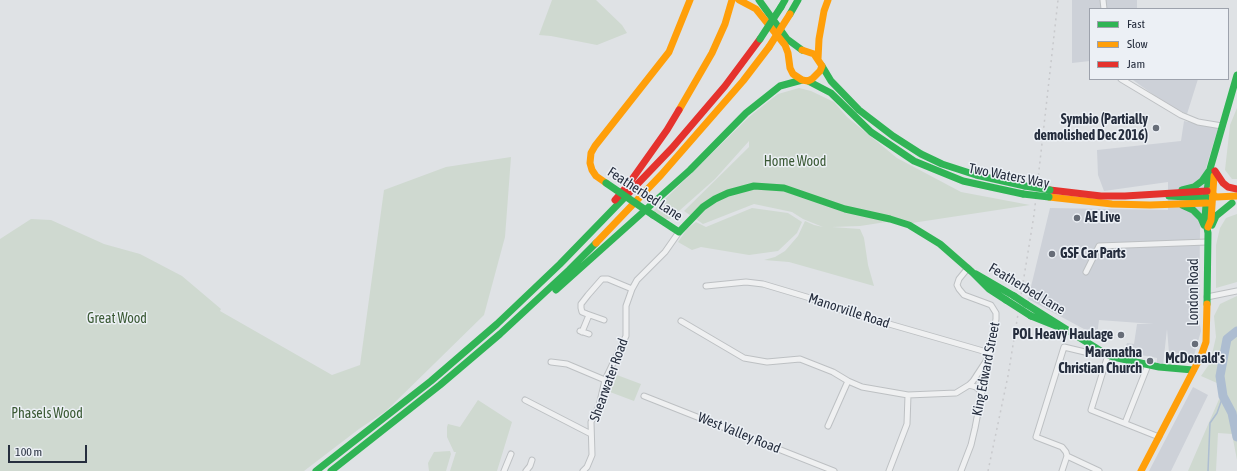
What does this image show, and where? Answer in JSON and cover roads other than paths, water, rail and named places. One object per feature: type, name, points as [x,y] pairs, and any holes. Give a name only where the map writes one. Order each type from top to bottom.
[{"type":"main road","name":"Featherbed Lane","points":[[690,0],[669,52],[591,153],[590,163],[596,176],[679,232],[702,208],[721,196],[735,190],[749,187],[774,186],[794,190],[846,209],[890,219],[908,225],[940,244],[989,289],[1031,316],[1067,330]]},
{"type":"main road","points":[[594,230],[606,210],[628,185],[667,130],[689,94],[712,53],[725,24],[732,0]]},
{"type":"main road","points":[[739,0],[756,9],[785,45],[788,53],[790,68],[793,74],[805,80]]},
{"type":"main road","points":[[760,0],[763,7],[787,39],[802,50],[814,54],[820,62]]},
{"type":"main road","points":[[316,471],[431,381],[479,340],[550,275],[651,172],[725,86],[760,39],[785,0]]},
{"type":"main road","points":[[332,471],[403,415],[500,334],[569,270],[614,225],[743,81],[768,47],[798,0]]},
{"type":"main road","points":[[500,334],[515,325],[620,234],[690,170],[757,104],[780,86],[816,76],[820,71],[819,39],[824,11],[828,0]]},
{"type":"main road","name":"Two Waters Way","points":[[820,62],[831,80],[859,110],[893,136],[916,151],[942,164],[976,175],[1024,186],[1050,190],[1101,196],[1210,196],[1235,202]]},
{"type":"main road","name":"London Road","points":[[1141,471],[1201,356],[1206,342],[1208,231],[1205,218],[1210,196],[1217,146],[1237,75]]},
{"type":"main road","name":"Two Waters Way","points":[[805,80],[831,93],[871,132],[893,148],[914,161],[963,181],[1023,194],[1112,204],[1182,205],[1237,189]]},
{"type":"main road","points":[[1161,195],[1194,186],[1202,181],[1213,170],[1223,184],[1237,189]]},
{"type":"main road","points":[[1210,196],[1237,196]]},
{"type":"main road","points":[[1208,231],[1216,216],[1226,207],[1235,202]]},
{"type":"main road","points":[[1182,205],[1193,210],[1201,218],[1208,231]]},
{"type":"main road","name":"Featherbed Lane","points":[[970,270],[1108,355],[1123,360],[1148,365],[1193,370]]},
{"type":"street","points":[[1123,80],[1181,115],[1198,122],[1222,126]]},
{"type":"street","name":"Shearwater Road","points":[[583,471],[587,467],[592,455],[591,422],[599,406],[605,380],[626,336],[626,306],[632,289],[637,280],[665,252],[679,232]]},
{"type":"street","points":[[1086,272],[1099,246],[1207,242]]},
{"type":"street","name":"King Edward Street","points":[[961,471],[971,445],[996,319],[996,313],[991,305],[964,295],[958,289],[957,285],[959,278],[970,270]]},
{"type":"street","points":[[604,320],[582,312],[581,308],[582,304],[602,279],[608,279],[632,289]]},
{"type":"street","name":"Manorville Road","points":[[706,286],[746,282],[763,284],[810,298],[838,309],[990,354]]},
{"type":"street","points":[[1207,297],[1237,291]]},
{"type":"street","points":[[589,315],[581,331],[589,334]]},
{"type":"street","points":[[681,321],[744,358],[767,362],[800,359],[832,372],[862,387],[908,395],[956,393],[969,385],[990,354]]},
{"type":"street","points":[[1062,471],[1067,456],[1066,452],[1062,447],[1036,437],[1064,347],[1089,353],[1096,348]]},
{"type":"street","points":[[1108,355],[1091,410],[1159,437]]},
{"type":"street","points":[[552,362],[567,364],[605,380]]},
{"type":"street","points":[[1125,423],[1148,365]]},
{"type":"street","points":[[828,426],[848,381]]},
{"type":"street","points":[[969,385],[976,387],[982,392]]},
{"type":"street","points":[[889,471],[908,424],[908,395]]},
{"type":"street","name":"West Valley Road","points":[[644,396],[834,471]]},
{"type":"street","points":[[525,400],[591,434]]},
{"type":"street","points":[[504,471],[511,454]]},
{"type":"street","points":[[1067,456],[1099,471]]},
{"type":"street","points":[[526,471],[532,460]]},
{"type":"waterway","points":[[1237,331],[1227,339],[1220,376],[1223,396],[1232,413],[1237,437]]},
{"type":"waterway","points":[[1208,471],[1210,423],[1217,413],[1223,396]]},
{"type":"railway","points":[[988,471],[1008,376],[1034,215],[1058,0]]},
{"type":"place","name":"Symbio (Partially demolished Dec 2016)","points":[[1156,128]]},
{"type":"place","name":"AE Live","points":[[1077,218]]},
{"type":"place","name":"GSF Car Parts","points":[[1052,254]]},
{"type":"place","name":"POL Heavy Haulage","points":[[1121,335]]},
{"type":"place","name":"McDonald's","points":[[1195,344]]},
{"type":"place","name":"Maranatha Christian Church","points":[[1150,361]]},
{"type":"park label","name":"Home Wood","points":[[795,162]]},
{"type":"park label","name":"Great Wood","points":[[117,319]]},
{"type":"park label","name":"Phasels Wood","points":[[47,414]]}]
